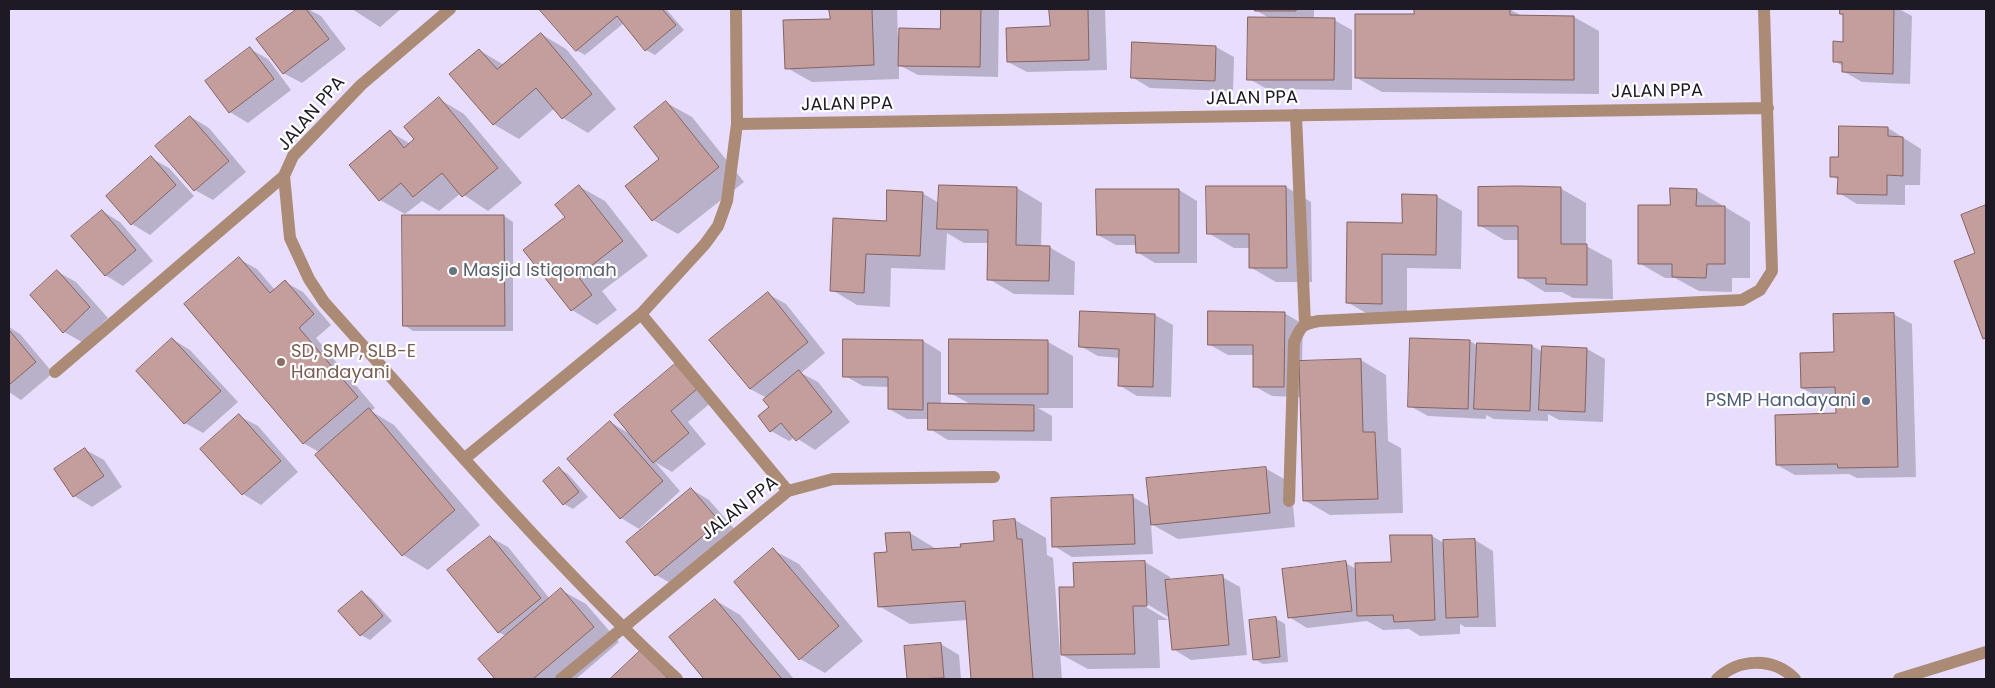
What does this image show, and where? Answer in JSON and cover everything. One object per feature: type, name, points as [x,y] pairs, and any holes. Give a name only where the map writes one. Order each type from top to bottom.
[{"type":"lane","name":"JALAN PPA","points":[[450,9],[361,84],[293,156],[284,176],[290,238],[309,279],[324,302],[464,459],[622,628],[677,679]]},
{"type":"lane","points":[[464,459],[641,314],[705,244],[718,226],[727,202],[737,124],[736,9]]},
{"type":"lane","points":[[1289,501],[1294,342],[1300,329],[1305,324],[1319,321],[1742,300],[1760,290],[1772,271],[1764,9]]},
{"type":"lane","name":"JALAN PPA","points":[[737,124],[1768,108]]},
{"type":"lane","points":[[1296,115],[1305,324]]},
{"type":"lane","points":[[55,372],[284,176]]},
{"type":"lane","points":[[641,314],[788,491]]},
{"type":"lane","name":"JALAN PPA","points":[[561,679],[788,491],[833,479],[994,477]]},
{"type":"lane","points":[[1900,679],[1986,652]]},
{"type":"lane","points":[[1717,679],[1726,670],[1746,663],[1768,663],[1787,671],[1795,679]]},
{"type":"building","points":[[297,9],[306,9],[329,39],[283,74],[256,39]]},
{"type":"building","points":[[539,9],[662,9],[676,25],[645,51],[617,16],[576,51]]},
{"type":"building","points":[[829,9],[872,9],[874,65],[785,69],[783,20],[830,19]]},
{"type":"building","points":[[941,9],[981,9],[980,67],[898,66],[899,28],[940,29]]},
{"type":"building","points":[[1049,9],[1088,9],[1089,60],[1007,62],[1006,28],[1050,26]]},
{"type":"building","points":[[1255,9],[1296,9],[1296,11],[1255,11]]},
{"type":"building","points":[[1414,9],[1510,9],[1510,15],[1574,16],[1574,80],[1355,78],[1355,14],[1414,14]]},
{"type":"building","points":[[1840,9],[1894,9],[1893,74],[1842,72],[1842,62],[1833,62],[1833,41],[1843,42],[1843,14],[1840,14]]},
{"type":"building","points":[[1248,17],[1335,18],[1334,80],[1247,80]]},
{"type":"building","points":[[541,33],[592,94],[562,119],[536,88],[493,125],[449,74],[479,49],[497,69]]},
{"type":"building","points":[[1132,42],[1216,46],[1215,81],[1131,78]]},
{"type":"building","points":[[250,47],[274,79],[229,113],[205,81]]},
{"type":"building","points":[[439,97],[498,168],[462,197],[442,173],[413,197],[401,183],[379,201],[349,165],[390,130],[404,148],[414,139],[404,127]]},
{"type":"building","points":[[666,101],[719,167],[652,221],[625,186],[659,159],[634,127]]},
{"type":"building","points":[[190,116],[229,161],[194,191],[155,146]]},
{"type":"building","points":[[1839,126],[1888,127],[1888,136],[1903,137],[1903,176],[1887,175],[1887,195],[1837,194],[1838,177],[1830,177],[1830,157],[1838,157]]},
{"type":"building","points":[[151,156],[176,185],[131,225],[106,196]]},
{"type":"building","points":[[579,185],[623,241],[578,276],[592,295],[571,311],[523,250],[565,217],[555,205]]},
{"type":"building","points":[[939,185],[1017,187],[1016,245],[1050,246],[1049,281],[987,280],[988,230],[937,229]]},
{"type":"building","points":[[1206,186],[1286,186],[1287,268],[1249,268],[1249,234],[1207,234]]},
{"type":"building","points":[[1478,187],[1561,187],[1561,244],[1587,244],[1587,285],[1546,284],[1546,278],[1518,278],[1518,226],[1478,226]]},
{"type":"building","points":[[1670,188],[1697,189],[1696,206],[1725,206],[1725,264],[1707,264],[1706,278],[1672,277],[1672,264],[1638,264],[1638,205],[1670,205]]},
{"type":"building","points":[[1096,189],[1179,189],[1179,253],[1136,253],[1135,235],[1097,235]]},
{"type":"building","points":[[887,190],[923,192],[920,256],[866,254],[864,293],[830,291],[833,218],[886,221]]},
{"type":"building","points":[[1402,194],[1437,195],[1436,255],[1382,254],[1382,304],[1346,303],[1347,222],[1402,223]]},
{"type":"building","points":[[1986,205],[1986,338],[1983,339],[1954,261],[1975,253],[1961,215]]},
{"type":"building","points":[[102,210],[136,250],[105,276],[71,236]]},
{"type":"building","name":"Masjid Istiqomah","points":[[402,215],[504,215],[505,326],[403,326]]},
{"type":"building","name":"SD, SMP, SLB-E Handayani","points":[[239,257],[270,293],[285,280],[314,314],[299,328],[358,397],[303,444],[184,304]]},
{"type":"building","points":[[57,270],[90,307],[63,333],[30,295]]},
{"type":"building","points":[[768,292],[808,342],[750,389],[709,340]]},
{"type":"building","points":[[1080,311],[1155,314],[1153,387],[1118,386],[1119,349],[1079,347]]},
{"type":"building","points":[[1208,311],[1285,312],[1284,387],[1253,387],[1253,345],[1208,345]]},
{"type":"building","name":"PSMP Handayani","points":[[1894,313],[1898,467],[1838,468],[1837,464],[1776,465],[1775,415],[1836,413],[1835,387],[1801,388],[1800,353],[1834,352],[1833,314]]},
{"type":"building","points":[[9,330],[36,362],[9,385]]},
{"type":"building","points":[[172,338],[221,391],[184,424],[136,371]]},
{"type":"building","points":[[1410,338],[1470,340],[1468,409],[1408,407]]},
{"type":"building","points":[[843,339],[923,340],[923,410],[888,409],[888,377],[843,377]]},
{"type":"building","points":[[949,339],[1048,340],[1048,394],[949,394]]},
{"type":"building","points":[[1477,343],[1532,345],[1530,411],[1474,409]]},
{"type":"building","points":[[1542,346],[1587,348],[1585,412],[1539,410]]},
{"type":"building","points":[[1361,359],[1363,432],[1375,432],[1378,499],[1303,501],[1299,361]]},
{"type":"building","points":[[675,364],[697,389],[671,411],[689,433],[653,463],[614,415]]},
{"type":"building","points":[[799,370],[832,412],[796,441],[781,423],[770,432],[758,416],[769,407],[763,400]]},
{"type":"building","points":[[928,403],[1034,405],[1034,431],[928,430]]},
{"type":"building","points":[[369,408],[455,510],[402,556],[315,455]]},
{"type":"building","points":[[239,414],[281,461],[242,495],[200,449]]},
{"type":"building","points":[[610,421],[663,481],[620,519],[567,459]]},
{"type":"building","points":[[85,448],[104,476],[73,497],[54,469]]},
{"type":"building","points":[[559,467],[579,492],[563,505],[543,481]]},
{"type":"building","points":[[1266,467],[1270,513],[1151,525],[1146,478]]},
{"type":"building","points":[[691,488],[720,522],[655,576],[626,542]]},
{"type":"building","points":[[1133,495],[1135,544],[1052,547],[1051,498]]},
{"type":"building","points":[[1015,519],[1017,539],[1022,539],[1033,679],[971,679],[965,601],[878,607],[874,553],[887,552],[885,533],[910,532],[912,550],[961,547],[960,544],[994,541],[993,521]]},
{"type":"building","points":[[1390,535],[1432,535],[1435,620],[1394,622],[1393,615],[1357,616],[1355,563],[1391,562]]},
{"type":"building","points":[[490,536],[541,598],[498,633],[447,570]]},
{"type":"building","points":[[1475,539],[1478,617],[1446,618],[1443,540]]},
{"type":"building","points":[[773,548],[839,626],[799,660],[734,582]]},
{"type":"building","points":[[1145,561],[1147,606],[1133,606],[1135,654],[1061,655],[1059,587],[1074,587],[1073,563]]},
{"type":"building","points":[[1346,561],[1352,611],[1288,618],[1282,569]]},
{"type":"building","points":[[1223,575],[1229,645],[1172,650],[1165,580]]},
{"type":"building","points":[[561,588],[594,627],[533,679],[495,679],[478,659]]},
{"type":"building","points":[[362,591],[383,616],[360,636],[338,611]]},
{"type":"building","points":[[715,599],[782,679],[704,679],[669,637]]},
{"type":"building","points":[[1276,617],[1280,657],[1253,660],[1249,620]]},
{"type":"building","points":[[941,643],[944,678],[907,679],[904,646]]},
{"type":"building","points":[[641,650],[668,679],[610,679]]},
{"type":"place","name":"Masjid Istiqomah","points":[[453,271]]},
{"type":"place","name":"SD, SMP, SLB-E Handayani","points":[[281,362]]},
{"type":"place","name":"PSMP Handayani","points":[[1866,401]]}]
